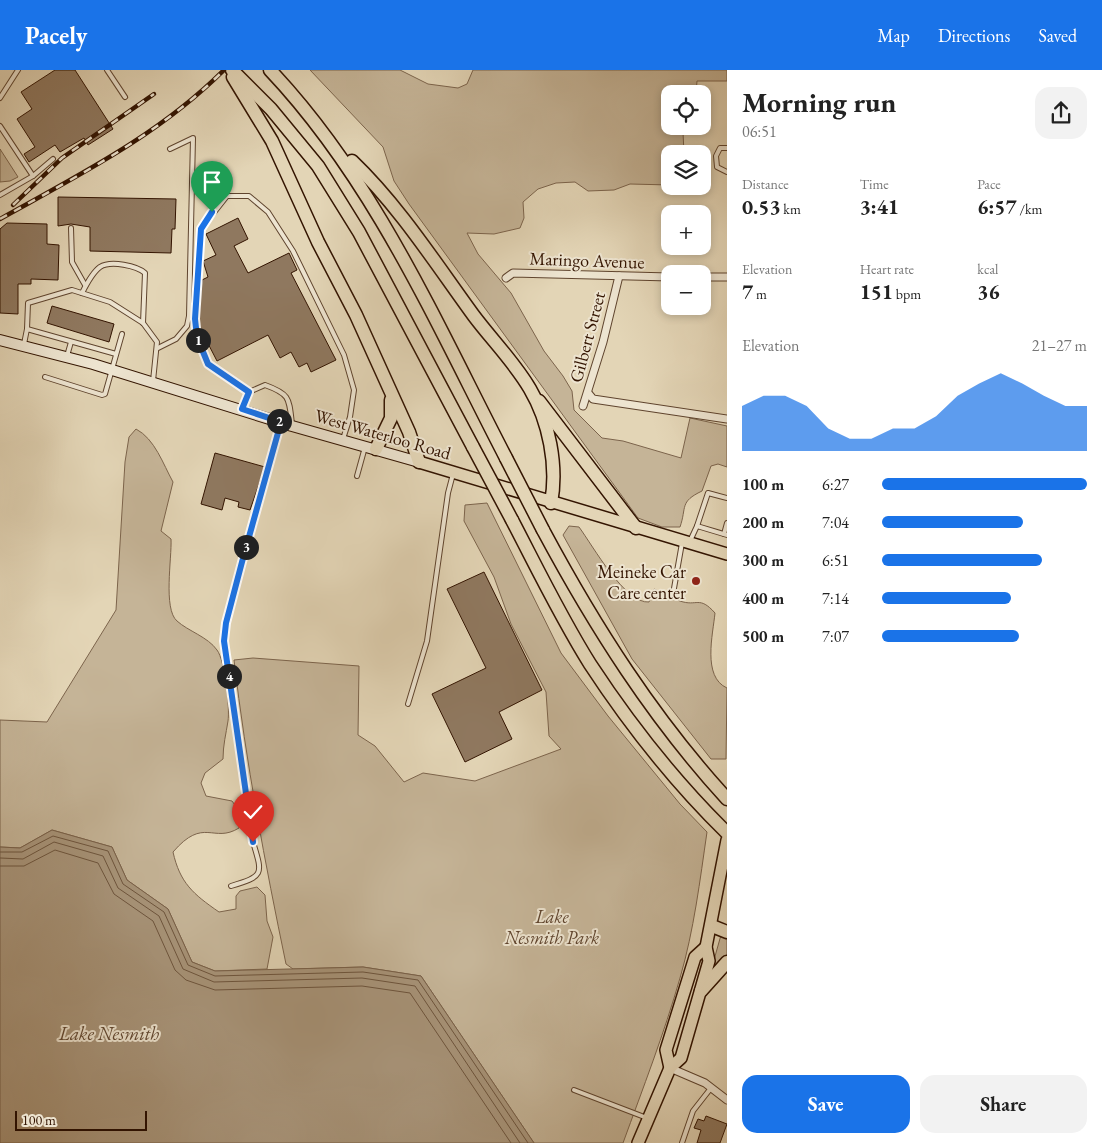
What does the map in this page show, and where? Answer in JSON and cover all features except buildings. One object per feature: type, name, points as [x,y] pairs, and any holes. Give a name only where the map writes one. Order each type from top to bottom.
[{"type":"highway","points":[[231,70],[247,91],[294,136],[340,201],[380,271],[562,617],[590,664],[630,722],[699,805],[727,833]]},
{"type":"highway","points":[[270,70],[329,139],[388,200],[636,528]]},
{"type":"highway","points":[[247,91],[318,242],[356,315],[419,462]]},
{"type":"highway","points":[[329,139],[366,193],[404,260],[543,530],[615,655],[677,742],[727,799]]},
{"type":"highway","points":[[371,447],[391,418],[392,407],[387,385]]},
{"type":"highway","points":[[530,389],[548,436],[554,464],[555,478],[551,502]]},
{"type":"highway","points":[[712,926],[727,932]]},
{"type":"highway","points":[[702,991],[727,962]]},
{"type":"main road","name":"West Waterloo Road","points":[[0,340],[67,356],[153,381],[292,426],[371,447],[727,554]]},
{"type":"main road","points":[[638,1143],[670,1068],[681,1058],[702,991],[709,961],[706,947],[712,926],[727,840]]},
{"type":"main road","points":[[670,1068],[666,1050],[695,957],[706,947]]},
{"type":"street","name":"Maringo Avenue","points":[[506,278],[513,273],[661,277]]},
{"type":"street","name":"Gilbert Street","points":[[583,406],[619,276]]},
{"type":"street","points":[[711,277],[727,277]]},
{"type":"street","points":[[588,393],[593,399],[727,419]]},
{"type":"street","points":[[670,1068],[692,1076],[727,1100]]},
{"type":"lane","points":[[0,98],[18,70]]},
{"type":"lane","points":[[107,70],[125,97]]},
{"type":"lane","points":[[0,126],[33,176]]},
{"type":"lane","points":[[158,348],[176,339],[186,326],[191,293],[193,138],[170,149]]},
{"type":"lane","points":[[727,148],[720,148],[716,156],[717,167],[727,172]]},
{"type":"lane","points":[[0,195],[33,176],[53,159]]},
{"type":"lane","points":[[249,392],[208,364],[197,337],[195,319],[201,229],[227,196],[249,196],[268,212],[293,252],[344,356],[354,390],[350,417],[343,439]]},
{"type":"lane","points":[[71,228],[72,262],[85,285]]},
{"type":"lane","points":[[82,293],[85,285],[100,268],[108,265],[138,267],[145,273],[143,323]]},
{"type":"lane","points":[[24,345],[27,330],[28,303],[72,290],[110,302],[143,323],[157,342],[158,348],[153,381]]},
{"type":"lane","points":[[27,330],[116,354]]},
{"type":"lane","points":[[44,377],[102,395],[105,394],[122,334]]},
{"type":"lane","points":[[67,356],[70,342]]},
{"type":"lane","points":[[242,409],[249,392],[265,385],[283,391],[290,401],[292,426]]},
{"type":"lane","points":[[231,886],[255,879],[258,876],[259,865],[253,842],[224,641],[226,623],[281,422]]},
{"type":"lane","points":[[357,476],[371,447]]},
{"type":"lane","points":[[408,704],[427,641],[448,493],[453,472]]},
{"type":"lane","points":[[673,594],[686,542],[697,526],[708,493],[727,498]]},
{"type":"lane","points":[[697,526],[726,534],[727,523]]},
{"type":"lane","points":[[682,1143],[693,1112],[711,1088]]},
{"type":"lane","points":[[574,1090],[649,1119]]},
{"type":"green space","points":[[310,70],[400,70],[428,84],[458,88],[467,84],[473,70],[727,70],[727,81],[697,81],[697,85],[661,85],[661,135],[683,135],[684,145],[661,145],[661,185],[630,184],[614,190],[588,191],[575,182],[556,183],[538,189],[523,202],[524,218],[520,228],[494,234],[467,233],[478,254],[511,293],[544,351],[563,376],[572,391],[574,410],[602,438],[623,441],[681,458],[690,418],[727,426],[727,467],[718,464],[711,466],[702,491],[687,502],[680,527],[662,527],[638,518],[409,204],[394,181],[383,147]]},
{"type":"green space","points":[[0,149],[18,177],[10,181],[0,182]]},
{"type":"green space","points":[[136,429],[143,433],[153,445],[173,482],[161,531],[171,539],[169,595],[173,615],[182,625],[213,645],[220,655],[225,674],[228,696],[228,721],[223,759],[205,773],[201,783],[206,796],[232,801],[240,812],[239,828],[230,832],[208,832],[193,835],[173,852],[179,872],[189,887],[219,912],[236,909],[236,896],[240,891],[257,887],[265,895],[267,921],[273,937],[267,969],[215,971],[192,962],[168,909],[127,880],[112,847],[52,830],[20,848],[0,847],[0,720],[47,722],[116,610],[125,462],[129,437]]},
{"type":"green space","name":"Lake Nesmith Park","points":[[487,503],[561,653],[608,716],[680,804],[707,832],[696,905],[685,960],[674,999],[623,1143],[534,1143],[421,976],[363,967],[293,969],[286,964],[244,737],[234,660],[253,658],[359,666],[358,735],[375,746],[404,782],[423,773],[475,781],[561,749],[549,736],[546,692],[511,624],[494,577],[464,521],[465,505]]},
{"type":"green space","points":[[569,526],[579,527],[620,584],[630,594],[640,600],[649,602],[654,589],[680,601],[705,604],[715,613],[711,654],[714,675],[727,688],[726,759],[711,759],[632,659],[563,535]]},
{"type":"green space","points":[[721,935],[727,938],[727,958],[712,967]]},
{"type":"water","name":"Lake Nesmith","points":[[52,830],[112,847],[127,880],[168,909],[192,962],[215,971],[363,967],[421,976],[534,1143],[0,1143],[0,847],[20,848]]},
{"type":"railway","points":[[0,219],[88,170],[145,134],[173,115],[224,70]]},
{"type":"railway","points":[[13,205],[62,158],[154,94]]},
{"type":"place","name":"Meineke Car Care center","points":[[696,581]]},
{"type":"route","points":[[212,212],[201,229],[195,319],[197,337],[208,364],[249,392],[242,409],[281,422],[226,623],[224,641],[253,842]]}]
